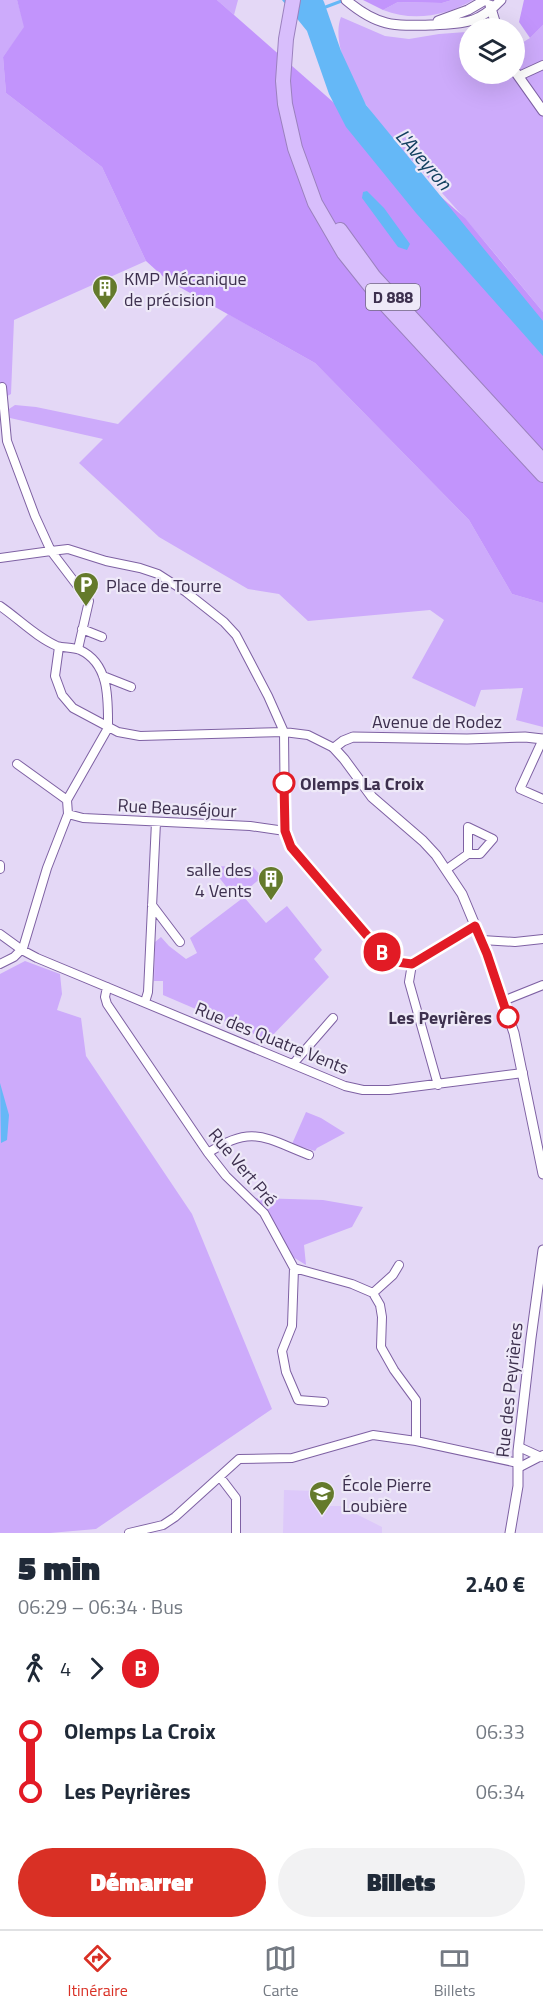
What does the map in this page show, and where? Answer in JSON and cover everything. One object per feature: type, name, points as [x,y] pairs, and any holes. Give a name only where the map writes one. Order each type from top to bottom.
[{"type":"highway","points":[[288,103],[283,81],[286,39],[293,0]]},
{"type":"highway","name":"D 888","points":[[288,103],[310,170],[343,236],[374,277],[543,461]]},
{"type":"highway","name":"D 888","points":[[288,103],[295,148],[304,176],[315,203],[344,253],[382,302],[543,475]]},
{"type":"street","points":[[346,0],[367,15],[384,22],[405,26],[459,23]]},
{"type":"street","points":[[486,0],[494,18]]},
{"type":"street","points":[[480,18],[486,0]]},
{"type":"street","points":[[426,25],[468,10],[486,0]]},
{"type":"street","points":[[484,18],[501,0]]},
{"type":"street","points":[[525,71],[543,65]]},
{"type":"street","points":[[525,84],[543,111]]},
{"type":"street","points":[[2,387],[1,409],[7,441],[35,516],[51,551],[90,601],[78,649]]},
{"type":"street","points":[[0,558],[68,549],[106,561],[140,568],[158,574],[224,621],[236,635],[284,732],[285,831],[291,847],[389,961],[412,964],[475,926]]},
{"type":"street","points":[[0,606],[38,635],[59,646],[78,649],[91,657],[103,676],[108,694],[108,728],[67,800],[68,814],[46,868],[22,950],[7,962],[0,964]]},
{"type":"street","points":[[82,628],[102,637]]},
{"type":"street","points":[[59,646],[55,676],[62,695],[73,708],[108,728],[140,736],[284,732],[308,735],[334,748],[372,797],[423,841],[447,869],[462,894],[482,940],[514,1033],[523,1074],[539,1127],[543,1174]]},
{"type":"street","points":[[103,676],[132,687]]},
{"type":"street","name":"Avenue de Rodez","points":[[334,748],[353,737],[467,739],[525,737],[543,739]]},
{"type":"street","points":[[543,739],[520,789],[543,799]]},
{"type":"street","points":[[17,764],[67,800]]},
{"type":"street","name":"Rue Beauséjour","points":[[68,814],[83,818],[250,826],[285,831]]},
{"type":"street","points":[[145,1002],[148,992],[156,822]]},
{"type":"street","points":[[447,869],[468,854]]},
{"type":"street","points":[[152,905],[180,942]]},
{"type":"street","name":"Rue des Quatre Vents","points":[[0,934],[37,958],[336,1083],[363,1090],[389,1090],[523,1074]]},
{"type":"street","points":[[482,940],[515,942],[543,939]]},
{"type":"street","points":[[412,964],[409,982],[438,1085]]},
{"type":"street","points":[[503,1001],[543,985]]},
{"type":"street","name":"Rue Vert Pré","points":[[107,987],[105,998],[108,1004],[208,1153],[226,1176],[264,1213],[294,1268]]},
{"type":"street","points":[[293,1064],[333,1018]]},
{"type":"street","points":[[208,1153],[225,1142],[246,1135],[263,1137],[309,1155]]},
{"type":"street","name":"Rue des Peyrières","points":[[510,1533],[518,1486],[519,1447],[543,1250]]},
{"type":"street","points":[[373,1293],[393,1275],[399,1265]]},
{"type":"street","points":[[324,1402],[298,1400],[286,1372],[282,1351],[292,1326],[294,1268],[352,1284],[373,1293],[380,1305],[382,1317],[381,1347],[394,1370],[416,1400],[416,1441]]},
{"type":"street","points":[[129,1533],[164,1525],[239,1459],[292,1458],[373,1435],[416,1441],[518,1465],[542,1456]]},
{"type":"street","points":[[519,1447],[542,1456]]},
{"type":"street","points":[[220,1477],[236,1498],[236,1533]]},
{"type":"shaded area","points":[[0,0],[17,0],[25,27],[3,57],[6,93],[102,167],[146,261],[14,320],[11,394],[0,400]]},
{"type":"shaded area","points":[[17,0],[217,0],[465,218],[543,312],[543,603],[512,594],[469,520],[315,363],[167,280],[146,261],[102,167],[6,93],[3,57],[24,27]]},
{"type":"shaded area","points":[[217,0],[238,0],[234,15]]},
{"type":"shaded area","points":[[363,0],[452,0],[442,3],[398,2],[383,10]]},
{"type":"shaded area","points":[[452,0],[473,0],[452,10],[429,16],[406,16],[383,10],[398,2],[442,3]]},
{"type":"shaded area","points":[[524,0],[543,0],[543,25],[530,38],[525,31],[525,18],[520,18]]},
{"type":"shaded area","points":[[341,17],[385,36],[409,39],[459,33],[459,84],[525,84],[525,41],[543,25],[543,312],[468,222],[375,117],[361,97],[345,63],[341,51],[339,27]]},
{"type":"shaded area","points":[[228,314],[315,363],[469,520],[512,594],[543,603],[543,727],[516,720],[523,688],[481,690],[475,707],[412,678],[444,620],[430,610],[308,621],[279,594],[248,589],[159,537],[79,463],[103,439],[10,418],[9,409],[15,405],[36,407],[118,424]]},
{"type":"shaded area","points":[[210,866],[253,867],[262,877],[236,899]]},
{"type":"shaded area","points":[[244,897],[266,923],[287,906],[322,950],[314,959],[329,977],[267,1041],[163,995],[163,981],[154,981],[155,942],[161,937],[186,959],[197,953],[190,938]]},
{"type":"shaded area","points":[[25,961],[60,974],[62,994],[57,1010],[81,1018],[86,1056],[192,1214],[272,1409],[96,1529],[50,1533],[0,1533],[0,974]]},
{"type":"shaded area","points":[[306,1112],[321,1118],[345,1133],[315,1151],[292,1144]]},
{"type":"shaded area","points":[[256,1198],[323,1200],[363,1207],[352,1227],[304,1245],[306,1265],[293,1257],[269,1215]]},
{"type":"shaded area","name":"École Pierre Loubière","points":[[284,1490],[315,1491],[318,1506],[340,1506],[382,1527],[382,1533],[283,1533]]},
{"type":"water","points":[[282,0],[323,0],[341,51],[366,105],[543,321],[543,356],[416,213],[346,127],[329,94],[307,31]]},
{"type":"water","points":[[367,191],[384,208],[410,244],[407,250],[398,247],[362,198],[363,192]]},
{"type":"water","points":[[0,1083],[9,1115],[7,1140],[1,1143]]},
{"type":"waterway","points":[[323,8],[344,0]]},
{"type":"bus line","name":"B","points":[[284,783],[285,831],[291,847],[389,961],[412,964],[475,926],[482,940],[508,1017]]},
{"type":"place","name":"KMP Mécanique de précision","points":[[105,311]]},
{"type":"place","name":"Place de Tourre","points":[[86,608]]},
{"type":"place","name":"Olemps La Croix","points":[[284,783]]},
{"type":"place","name":"salle des 4 Vents","points":[[271,902]]},
{"type":"place","name":"Les Peyrières","points":[[508,1017]]},
{"type":"place","name":"École Pierre Loubière","points":[[322,1517]]},
{"type":"water label","name":"L'Aveyron","points":[[424,159]]}]
